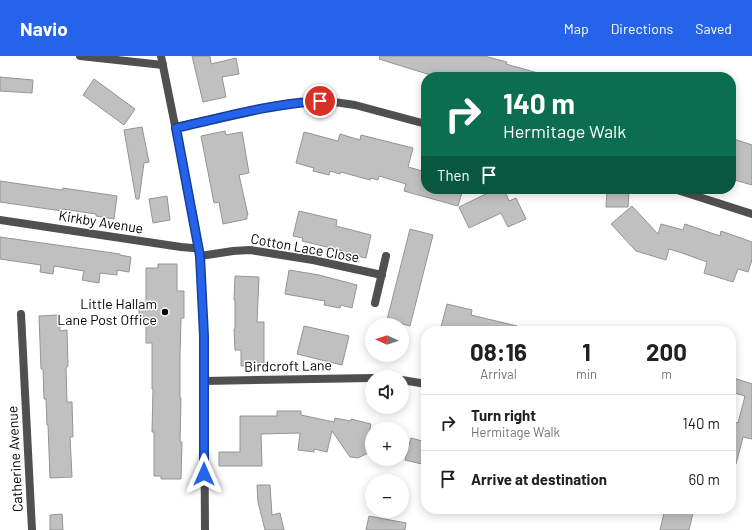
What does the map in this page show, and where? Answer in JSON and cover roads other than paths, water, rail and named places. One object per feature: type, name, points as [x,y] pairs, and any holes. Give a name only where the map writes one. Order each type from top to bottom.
[{"type":"street","points":[[80,56],[163,65]]},
{"type":"street","points":[[162,56],[200,252],[203,322],[205,530]]},
{"type":"street","points":[[176,128],[266,107],[320,101],[355,105],[421,123]]},
{"type":"street","points":[[690,194],[752,214]]},
{"type":"street","name":"Kirkby Avenue","points":[[0,220],[187,248],[200,252]]},
{"type":"street","name":"Cotton Lace Close","points":[[200,252],[250,250],[313,260],[382,275]]},
{"type":"street","points":[[375,303],[386,256]]},
{"type":"street","name":"Catherine Avenue","points":[[21,314],[32,530]]},
{"type":"street","name":"Birdcroft Lane","points":[[204,381],[365,378]]},
{"type":"street","points":[[409,381],[421,383]]},
{"type":"place","name":"Little Hallam Lane Post Office","points":[[165,312]]}]
